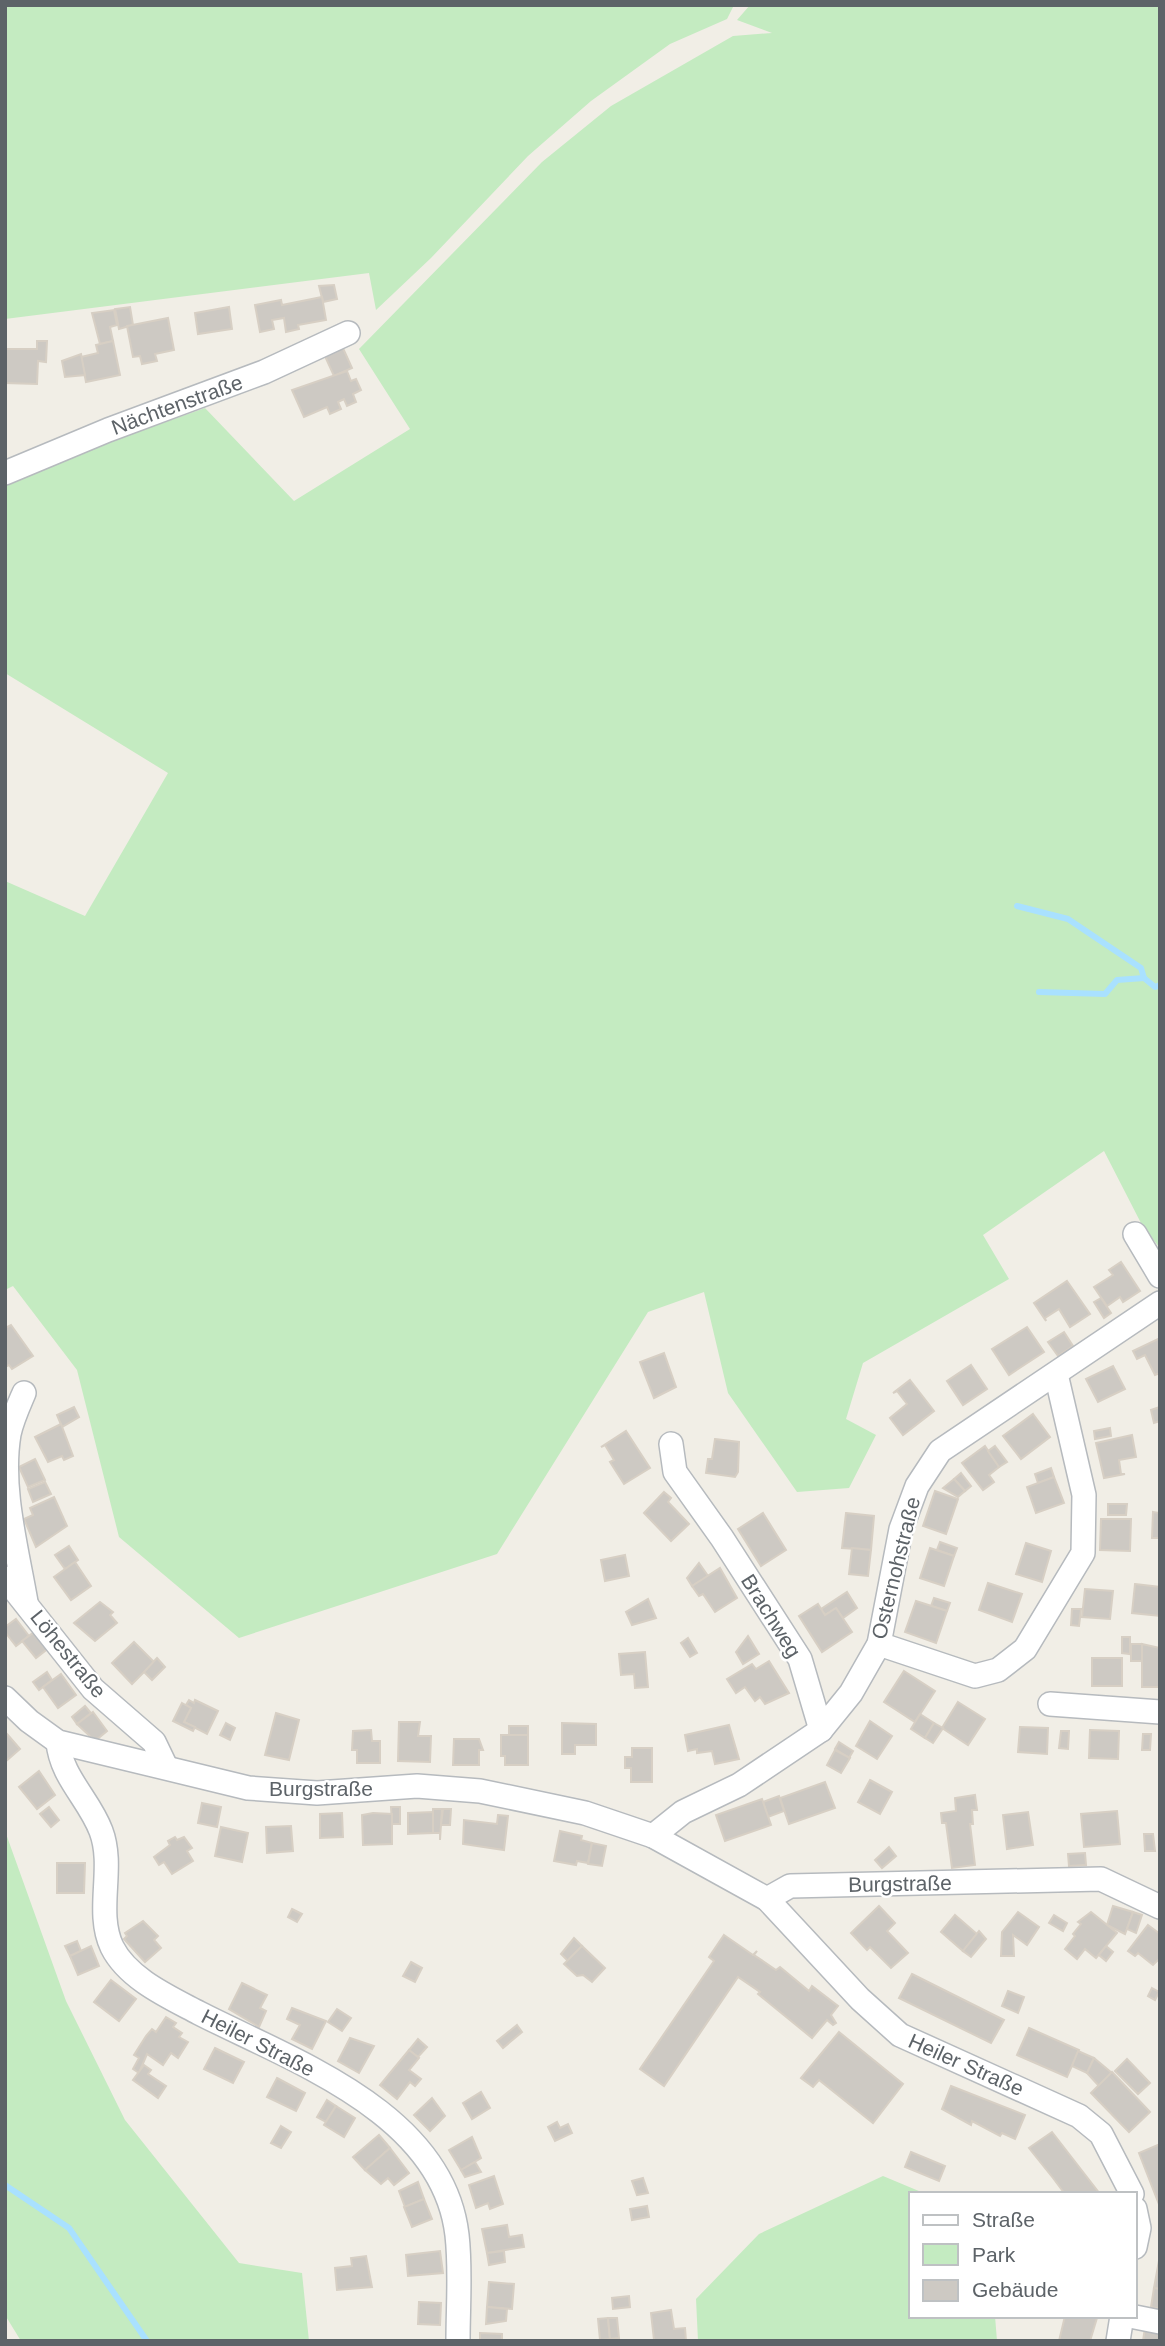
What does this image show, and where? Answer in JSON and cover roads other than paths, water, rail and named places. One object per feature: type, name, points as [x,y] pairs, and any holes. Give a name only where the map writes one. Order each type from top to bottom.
[{"type":"street","name":"Nächtenstraße","points":[[5,473],[108,430],[264,372],[348,332]]},
{"type":"street","points":[[1135,1234],[1160,1276]]},
{"type":"street","name":"Osternohstraße","points":[[821,1730],[851,1692],[879,1644],[901,1529],[917,1486],[940,1451],[1160,1303]]},
{"type":"street","points":[[879,1644],[975,1676],[998,1670],[1025,1649],[1083,1553],[1084,1495],[1056,1374]]},
{"type":"street","name":"Löhestraße","points":[[24,1393],[12,1422],[8,1455],[10,1511],[26,1602]]},
{"type":"street","name":"Brachweg","points":[[671,1444],[675,1472],[722,1538],[800,1659],[821,1730]]},
{"type":"street","name":"Löhestraße","points":[[5,1578],[93,1689],[154,1742],[166,1767]]},
{"type":"street","name":"Burgstraße","points":[[5,1698],[29,1721],[58,1742],[248,1788],[317,1793],[417,1786],[480,1791],[585,1813],[653,1836],[767,1899],[790,1886],[1101,1878],[1160,1907]]},
{"type":"street","points":[[1050,1704],[1160,1712]]},
{"type":"street","points":[[653,1836],[683,1812],[739,1785],[821,1730]]},
{"type":"street","name":"Heiler Straße","points":[[58,1742],[60,1760],[101,1831],[106,1852],[106,1927],[112,1947],[127,1967],[167,1996],[361,2096],[396,2124],[432,2166],[448,2199],[457,2233],[457,2341]]},
{"type":"street","name":"Heiler Straße","points":[[767,1899],[860,1999],[900,2035],[1079,2116],[1101,2134],[1131,2192]]},
{"type":"street","points":[[1137,2317],[1160,2322]]},
{"type":"street","points":[[1118,2341],[1122,2318]]},
{"type":"waterway","points":[[1017,906],[1068,919],[1141,968],[1144,978],[1155,987],[1160,985]]},
{"type":"waterway","points":[[1039,992],[1105,994],[1117,980],[1144,978]]},
{"type":"waterway","points":[[5,2185],[69,2228],[147,2341]]}]
